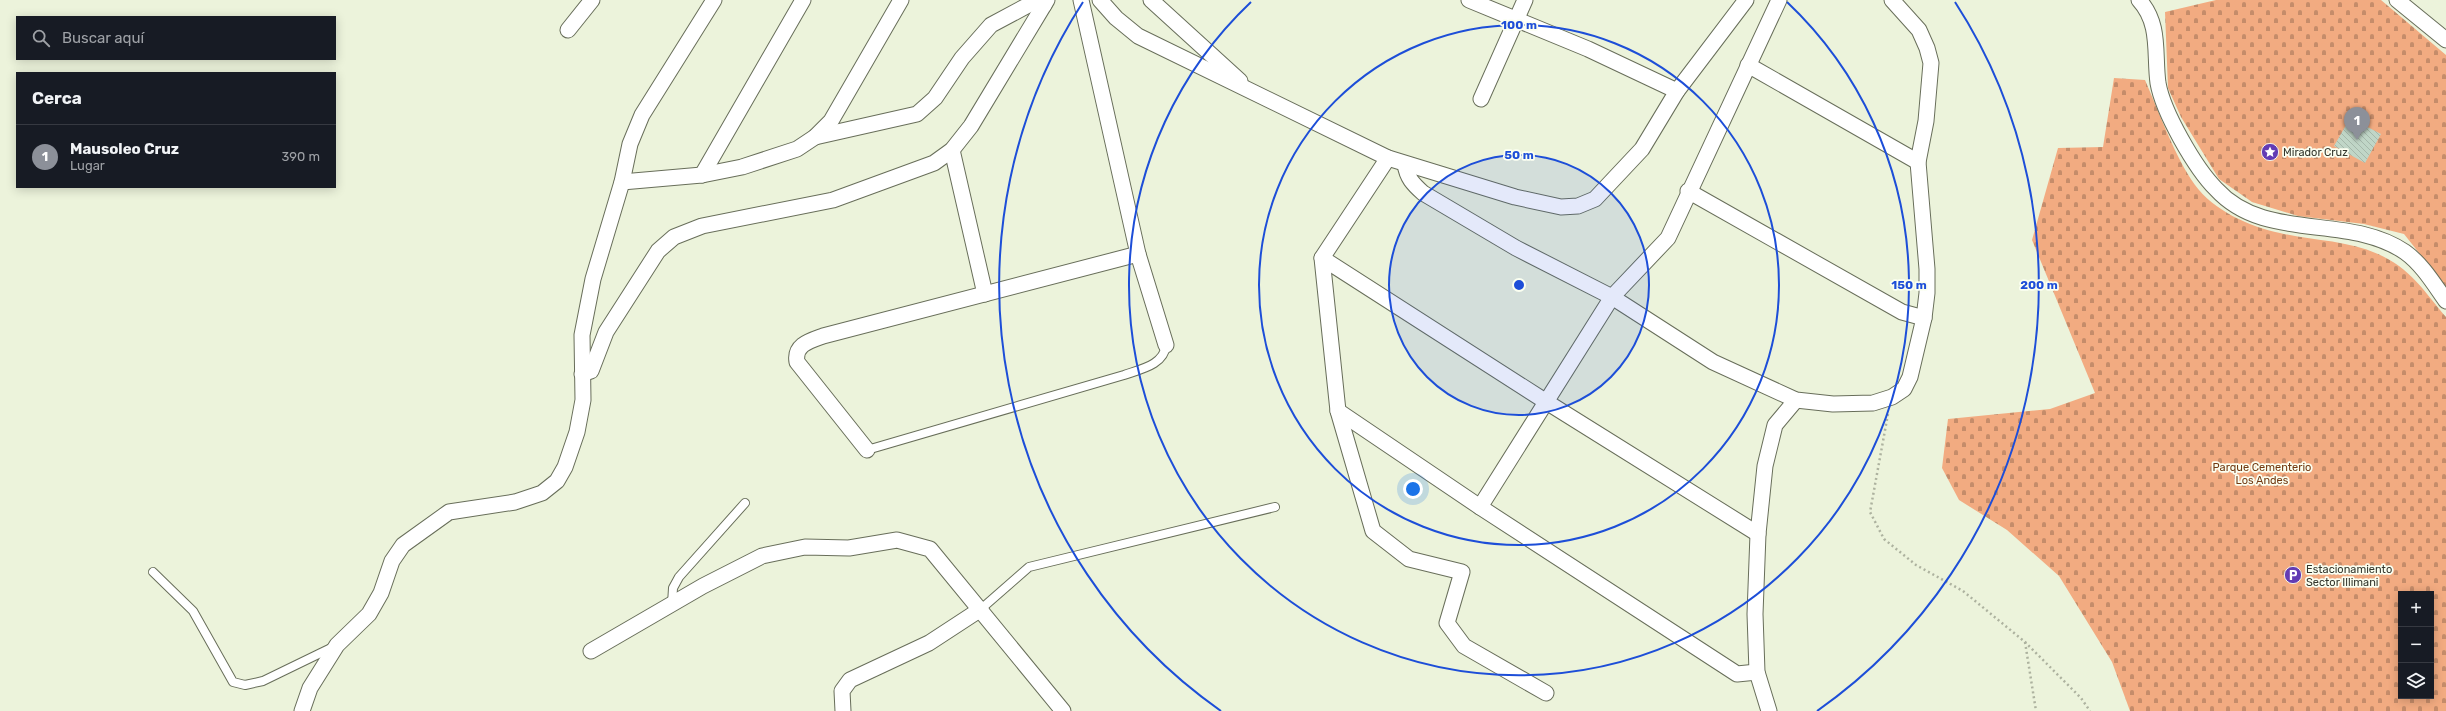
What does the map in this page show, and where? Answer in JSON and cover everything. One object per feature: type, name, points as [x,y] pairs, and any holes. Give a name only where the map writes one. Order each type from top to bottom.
[{"type":"street","points":[[568,30],[592,0]]},
{"type":"street","points":[[302,711],[308,692],[337,645],[369,614],[381,593],[392,561],[403,544],[449,512],[515,502],[542,493],[557,481],[565,467],[577,432],[582,400],[582,335],[593,279],[622,182],[630,144],[642,115],[714,0]]},
{"type":"street","points":[[702,175],[803,0]]},
{"type":"street","points":[[622,182],[702,175],[742,167],[797,149],[815,137],[831,120],[901,0]]},
{"type":"street","points":[[1081,0],[1138,254],[1166,345]]},
{"type":"street","points":[[1100,0],[1116,18],[1138,36],[1254,94],[1388,158],[1521,198],[1561,207],[1578,206],[1596,199],[1642,149],[1677,91],[1746,0]]},
{"type":"street","points":[[1151,0],[1254,94]]},
{"type":"street","points":[[1469,0],[1588,49],[1677,91]]},
{"type":"street","points":[[1481,99],[1517,20],[1524,0]]},
{"type":"street","points":[[1480,507],[1545,401],[1612,297],[1668,238],[1688,190],[1779,0]]},
{"type":"street","points":[[1405,164],[1406,173],[1411,182],[1423,192],[1516,248],[1612,297],[1714,362],[1796,400],[1833,404],[1873,403],[1891,398],[1904,389],[1910,377],[1924,318],[1926,269],[1918,162],[1926,121],[1930,63],[1927,48],[1919,30],[1892,0]]},
{"type":"street","points":[[2139,0],[2148,10],[2157,40],[2158,83],[2163,99],[2188,150],[2216,190],[2244,210],[2276,222],[2362,233],[2405,252],[2426,274],[2446,300]]},
{"type":"street","points":[[2397,0],[2446,40]]},
{"type":"street","points":[[815,137],[917,114],[935,98],[962,58],[992,25],[1034,2],[1046,2]]},
{"type":"street","points":[[582,374],[591,371],[606,332],[658,250],[674,237],[702,226],[832,200],[934,163],[952,150],[971,126],[1046,2]]},
{"type":"street","points":[[1748,65],[1918,162]]},
{"type":"street","points":[[952,150],[985,294]]},
{"type":"street","points":[[1388,158],[1322,258],[1338,411],[1373,531],[1410,559],[1462,572],[1447,623],[1464,646],[1546,693]]},
{"type":"street","points":[[1688,190],[1902,312],[1924,318]]},
{"type":"street","points":[[867,450],[797,362],[795,354],[799,347],[823,336],[1138,254]]},
{"type":"street","points":[[1322,258],[1545,401],[1758,534]]},
{"type":"street","points":[[1769,711],[1757,672],[1754,614],[1758,534],[1765,466],[1775,425],[1796,400]]},
{"type":"street","points":[[1338,411],[1480,507],[1737,674],[1757,672]]},
{"type":"street","points":[[591,651],[672,604],[762,556],[805,547],[849,548],[897,540],[930,549],[981,609],[1063,711]]},
{"type":"street","points":[[843,711],[842,691],[850,680],[929,643],[981,609]]},
{"type":"lane","points":[[867,450],[1124,375],[1159,360],[1165,354],[1166,345]]},
{"type":"lane","points":[[672,604],[673,588],[679,577],[745,503]]},
{"type":"lane","points":[[981,609],[1029,567],[1275,507]]},
{"type":"lane","points":[[153,572],[193,611],[233,682],[245,685],[263,681],[337,645]]},
{"type":"path","points":[[1891,398],[1870,512],[1884,538],[1916,565],[1963,590],[2025,642],[2082,698],[2090,711]]},
{"type":"path","points":[[2025,642],[2036,711]]},
{"type":"green space","points":[[2216,0],[2381,0],[2446,55],[2446,287],[2404,234],[2364,224],[2298,216],[2252,202],[2219,179],[2181,117],[2168,88],[2165,12]]},
{"type":"green space","name":"Parque Cementerio Los Andes","points":[[2114,78],[2145,80],[2168,134],[2188,174],[2203,194],[2222,210],[2245,222],[2268,230],[2292,236],[2354,246],[2378,254],[2408,273],[2446,317],[2446,711],[2130,711],[2112,662],[2059,576],[2007,530],[1959,500],[1942,468],[1948,419],[2050,409],[2095,393],[2032,240],[2058,148],[2103,147]]},
{"type":"building","points":[[2350,118],[2381,134],[2365,163],[2334,146]]},
{"type":"place","name":"Mausoleo Cruz","points":[[2357,140]]},
{"type":"place","name":"Mirador Cruz","points":[[2270,152]]},
{"type":"place","name":"Estacionamiento Sector Illimani","points":[[2293,575]]}]
